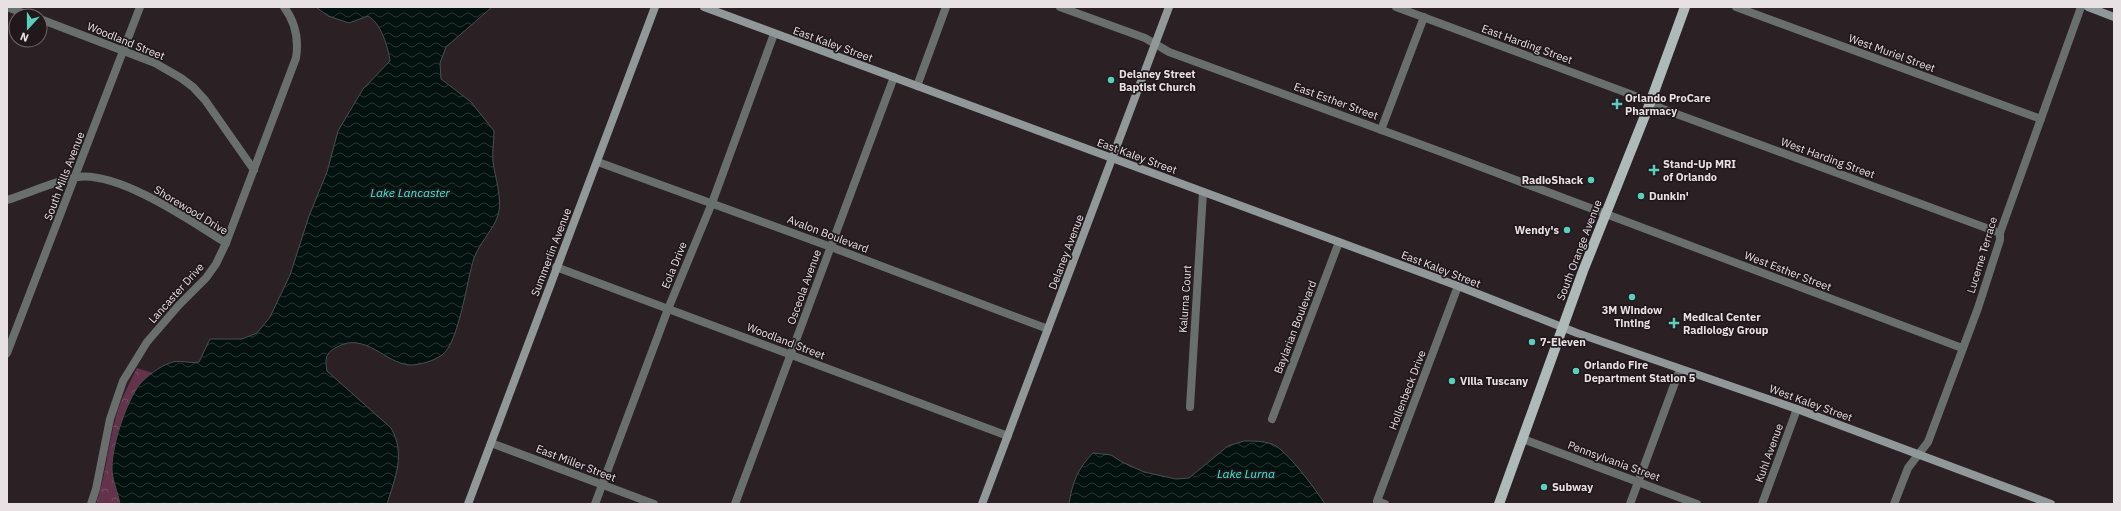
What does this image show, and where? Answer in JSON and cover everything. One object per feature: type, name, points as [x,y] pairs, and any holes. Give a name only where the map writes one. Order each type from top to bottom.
[{"type":"main road","name":"South Orange Avenue","points":[[1500,504],[1563,327],[1650,103],[1685,7]]},
{"type":"street","name":"South Mills Avenue","points":[[7,353],[76,177],[140,7]]},
{"type":"street","name":"Lancaster Drive","points":[[91,504],[96,489],[110,419],[123,381],[147,342],[179,305],[206,278],[226,243],[296,58],[299,44],[296,29],[290,15],[284,7]]},
{"type":"street","name":"Summerlin Avenue","points":[[468,504],[556,267],[598,162],[655,7]]},
{"type":"street","name":"East Kaley Street","points":[[704,7],[1458,286],[1563,327]]},
{"type":"street","points":[[917,86],[946,7]]},
{"type":"street","name":"East Esther Street","points":[[1060,7],[1145,38],[1169,52],[1606,214]]},
{"type":"street","name":"Delaney Avenue","points":[[982,504],[1169,7]]},
{"type":"street","name":"East Harding Street","points":[[1396,7],[1638,96],[1650,103]]},
{"type":"street","name":"West Muriel Street","points":[[1736,7],[2041,119]]},
{"type":"street","name":"Lucerne Terrace","points":[[1894,504],[1908,468],[1928,442],[1997,248],[2000,233],[2081,7]]},
{"type":"street","points":[[2088,7],[2114,17]]},
{"type":"street","points":[[1381,130],[1424,17]]},
{"type":"street","name":"Woodland Street","points":[[48,22],[156,63],[193,87],[254,170]]},
{"type":"street","name":"Eola Drive","points":[[595,504],[668,309],[712,203],[774,34]]},
{"type":"street","name":"Osceola Avenue","points":[[735,504],[894,77]]},
{"type":"street","name":"West Harding Street","points":[[1650,103],[2000,233]]},
{"type":"street","name":"Avalon Boulevard","points":[[598,162],[831,247],[1048,329]]},
{"type":"street","name":"Shorewood Drive","points":[[7,200],[76,177],[89,177],[109,181],[166,205],[226,243]]},
{"type":"street","name":"Kalurna Court","points":[[1190,408],[1203,192]]},
{"type":"street","name":"West Esther Street","points":[[1606,214],[1962,348]]},
{"type":"street","name":"Baylarian Boulevard","points":[[1272,419],[1339,242]]},
{"type":"street","name":"Woodland Street","points":[[556,267],[1008,436]]},
{"type":"street","name":"Hollenbeck Drive","points":[[1381,503],[1458,286]]},
{"type":"street","name":"West Kaley Street","points":[[1563,327],[1680,370],[1797,409],[2051,504]]},
{"type":"street","points":[[1630,504],[1680,370]]},
{"type":"street","name":"Kuhl Avenue","points":[[1762,504],[1797,409]]},
{"type":"street","name":"Pennsylvania Street","points":[[1523,439],[1697,504]]},
{"type":"street","name":"East Miller Street","points":[[491,442],[654,504]]},
{"type":"green space","points":[[137,368],[153,373],[132,397],[115,447],[112,468],[120,504],[96,504],[116,416]]},
{"type":"water","name":"Lake Lancaster","points":[[316,7],[492,7],[446,47],[440,63],[441,79],[471,102],[494,131],[493,162],[500,203],[496,220],[474,258],[462,310],[453,338],[448,348],[442,355],[431,361],[418,364],[410,365],[392,360],[366,345],[357,343],[347,343],[333,349],[328,354],[326,363],[327,371],[391,428],[395,438],[398,447],[398,466],[387,504],[120,504],[112,468],[114,448],[125,412],[135,392],[146,378],[166,364],[177,361],[199,362],[210,339],[242,339],[257,333],[270,317],[290,275],[309,216],[327,172],[338,131],[363,89],[390,61],[386,42],[373,19],[368,16],[349,23],[328,16]]},
{"type":"water","name":"Lake Lurna","points":[[1244,441],[1265,442],[1278,447],[1293,461],[1325,504],[1069,504],[1076,476],[1083,464],[1093,453],[1111,455],[1144,472],[1176,479],[1189,478],[1228,446]]},
{"type":"place","name":"Delaney Street Baptist Church","points":[[1111,80]]},
{"type":"place","name":"Orlando ProCare Pharmacy","points":[[1617,104]]},
{"type":"place","name":"Stand-Up MRI of Orlando","points":[[1654,170]]},
{"type":"place","name":"RadioShack","points":[[1591,180]]},
{"type":"place","name":"Dunkin'","points":[[1641,196]]},
{"type":"place","name":"Wendy's","points":[[1567,230]]},
{"type":"place","name":"3M Window Tinting","points":[[1632,297]]},
{"type":"place","name":"Medical Center Radiology Group","points":[[1674,323]]},
{"type":"place","name":"7-Eleven","points":[[1532,342]]},
{"type":"place","name":"Orlando Fire Department Station 5","points":[[1576,371]]},
{"type":"place","name":"Villa Tuscany","points":[[1452,381]]},
{"type":"place","name":"Subway","points":[[1544,487]]}]
